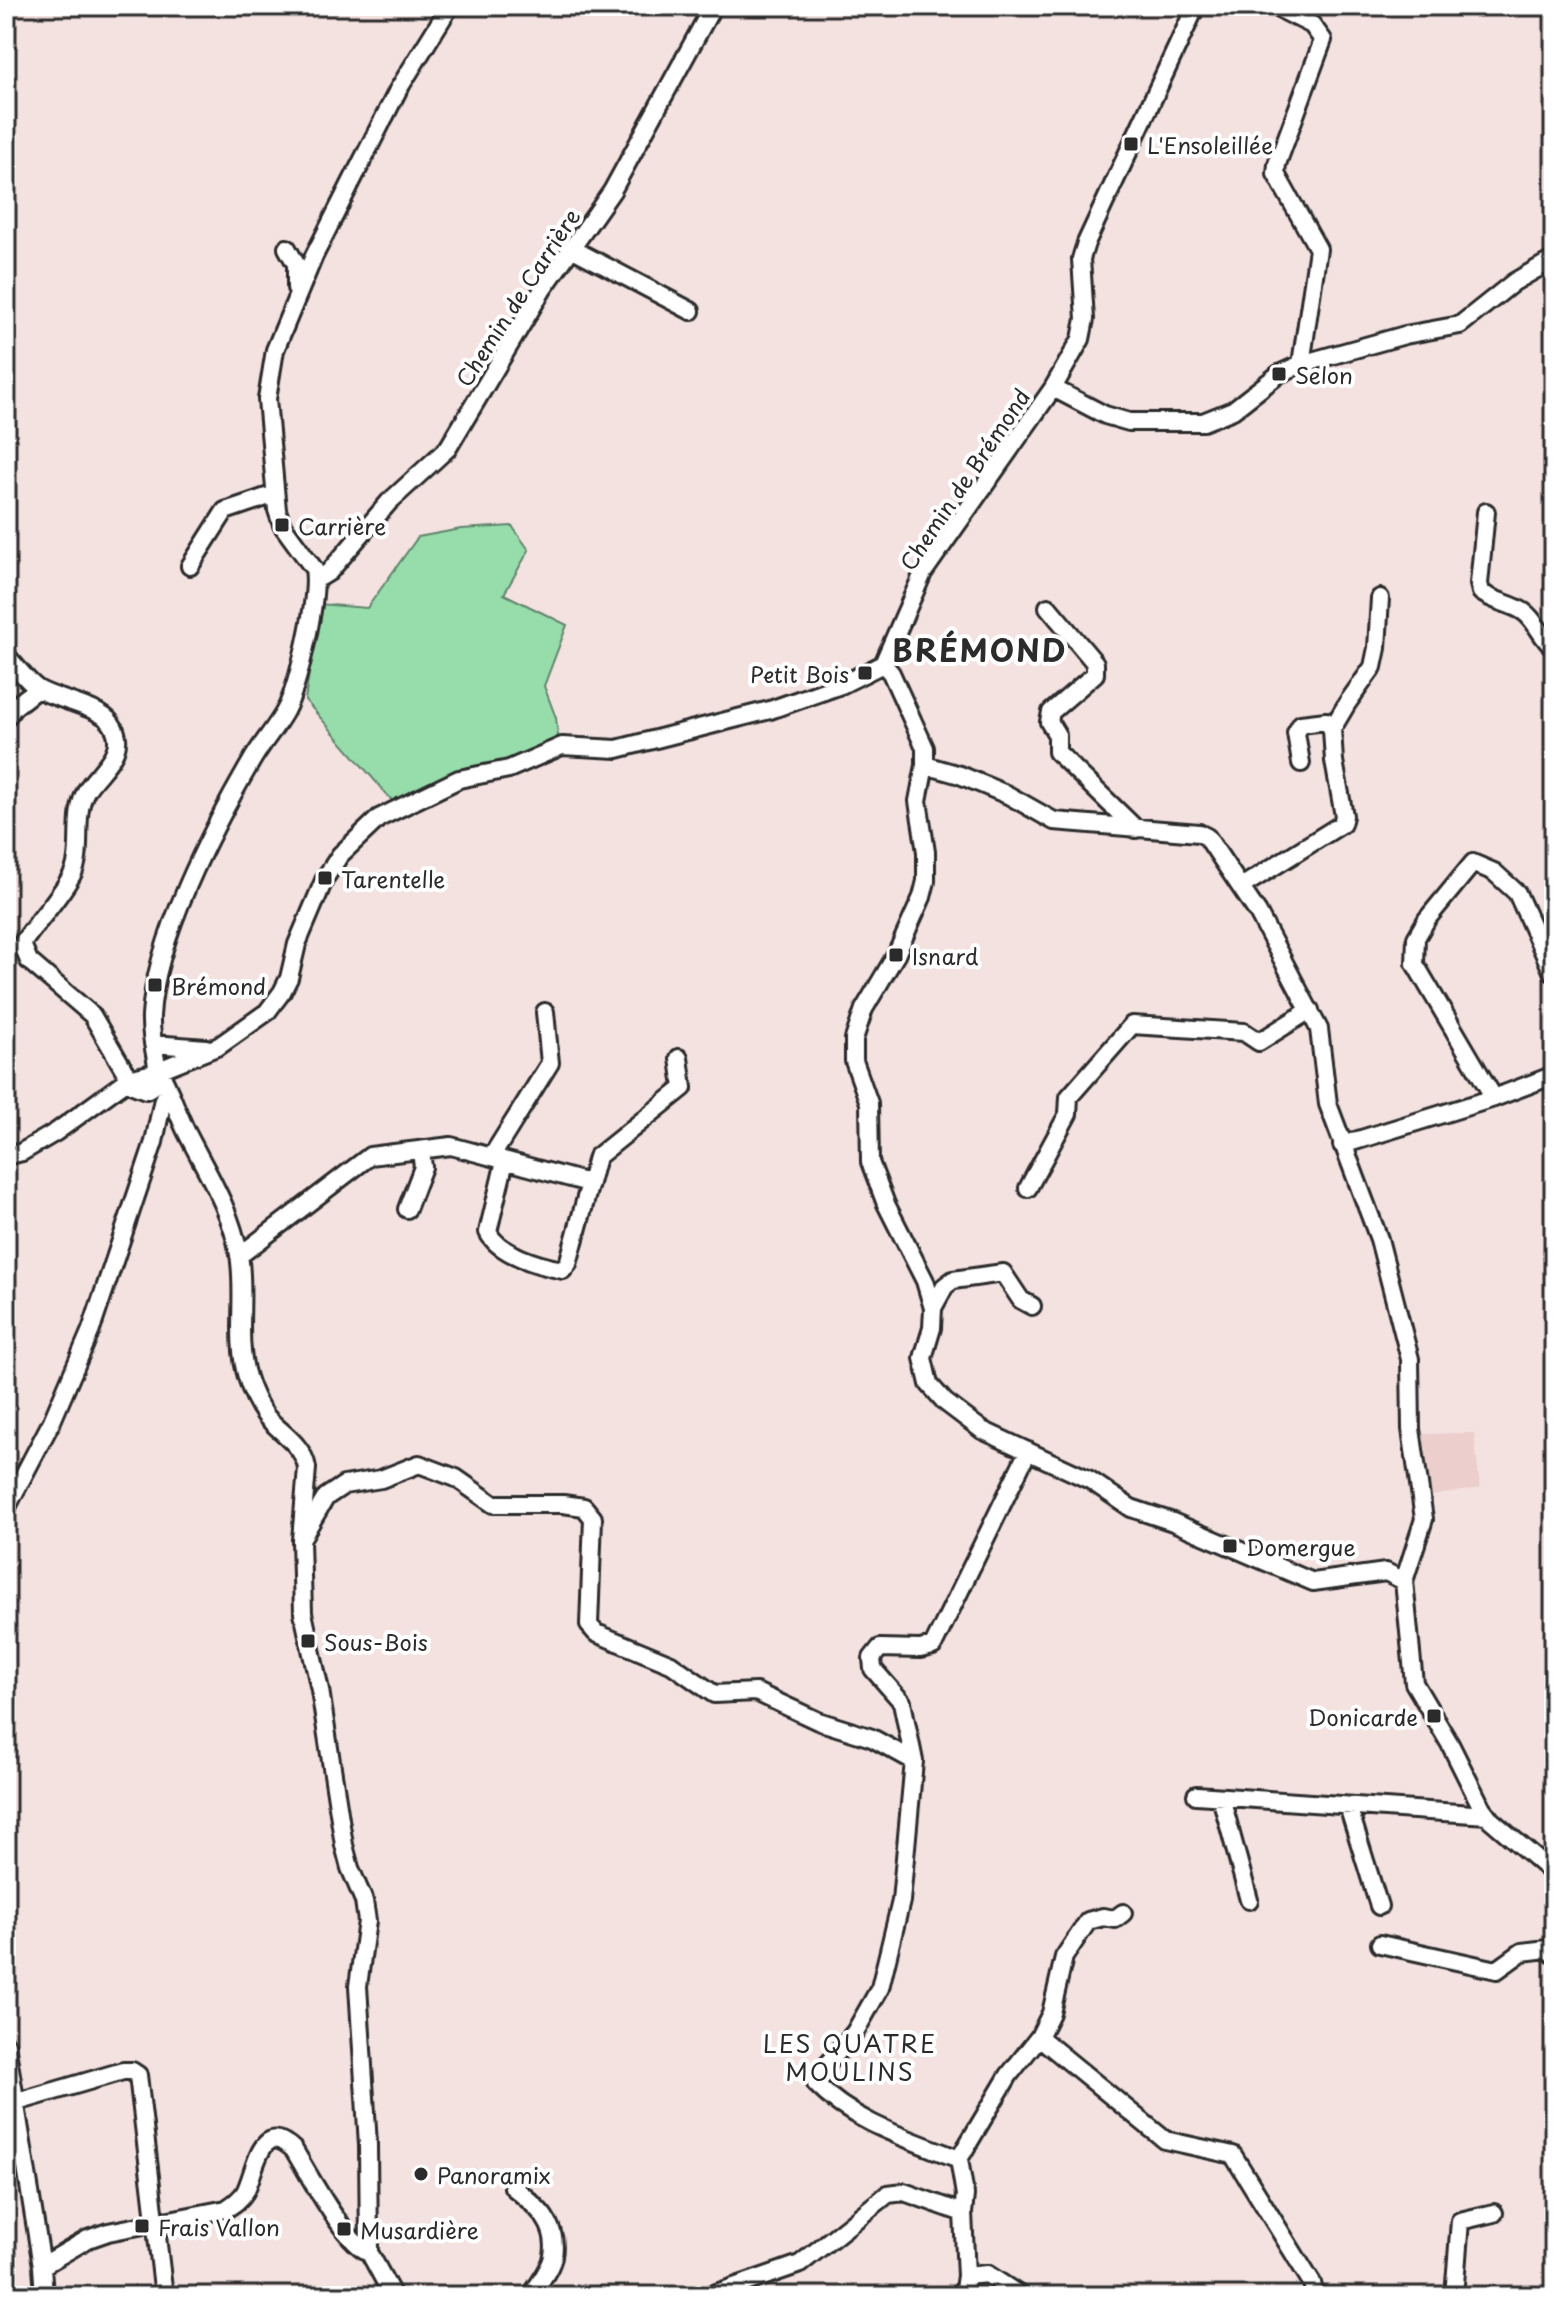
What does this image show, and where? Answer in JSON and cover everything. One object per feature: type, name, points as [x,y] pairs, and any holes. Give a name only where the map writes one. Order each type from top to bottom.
[{"type":"street","points":[[393,2296],[369,2252],[366,2115],[358,1986],[367,1921],[364,1901],[344,1845],[320,1690],[303,1613],[301,1540],[307,1468],[300,1450],[266,1415],[246,1375],[239,1256],[233,1230],[216,1187],[165,1091],[153,1044],[151,1017],[155,985],[190,882],[249,765],[284,713],[301,662],[316,576],[311,563],[282,525],[275,494],[267,399],[275,350],[314,256],[398,90],[450,6]]},
{"type":"street","name":"Chemin de Carrière","points":[[316,576],[321,577],[329,572],[389,502],[448,448],[543,289],[612,191],[713,6]]},
{"type":"street","name":"Chemin de Brémond","points":[[883,664],[923,573],[1053,388],[1084,330],[1081,259],[1086,243],[1196,6]]},
{"type":"street","points":[[1274,6],[1312,25],[1323,40],[1276,174],[1318,249],[1301,364]]},
{"type":"street","points":[[294,299],[298,271],[287,248],[314,256]]},
{"type":"street","points":[[571,248],[691,311]]},
{"type":"street","points":[[1053,388],[1105,415],[1129,422],[1203,422],[1233,410],[1279,374],[1301,364],[1405,335],[1460,325],[1514,282],[1554,259]]},
{"type":"street","points":[[190,566],[225,511],[275,494]]},
{"type":"street","points":[[1486,512],[1479,584],[1481,592],[1488,598],[1525,612],[1545,641],[1554,648]]},
{"type":"street","points":[[1332,729],[1373,667],[1380,598]]},
{"type":"street","points":[[1048,607],[1095,663],[1095,674],[1051,712],[1049,722],[1057,735],[1057,752],[1136,829]]},
{"type":"street","points":[[6,655],[37,689],[110,721],[117,734],[113,760],[86,791],[79,811],[75,871],[22,944],[29,961],[92,1015],[129,1079],[165,1091]]},
{"type":"street","points":[[6,1509],[52,1421],[91,1330],[154,1142],[165,1091],[219,1046],[267,1012],[282,992],[289,978],[297,944],[325,878],[340,855],[379,818],[459,779],[509,769],[562,746],[617,749],[770,710],[841,685],[883,664],[891,673],[925,748],[918,801],[927,866],[922,897],[896,955],[864,1009],[854,1039],[854,1061],[869,1103],[870,1162],[886,1204],[925,1281],[933,1308],[932,1328],[923,1358],[929,1384],[965,1419],[1090,1480],[1131,1508],[1173,1522],[1308,1581],[1320,1583],[1386,1572],[1404,1581]]},
{"type":"street","points":[[6,718],[14,707],[37,689]]},
{"type":"street","points":[[1241,887],[1342,824],[1344,816],[1332,729],[1326,721],[1301,724],[1296,733],[1301,763]]},
{"type":"street","points":[[925,765],[960,775],[1008,795],[1054,821],[1199,833],[1207,837],[1258,913],[1319,1029],[1328,1104],[1379,1239],[1410,1359],[1411,1429],[1424,1519],[1404,1581],[1414,1683],[1487,1815],[1554,1874]]},
{"type":"street","points":[[1494,1098],[1415,964],[1416,938],[1427,919],[1473,863],[1494,872],[1517,893],[1553,973]]},
{"type":"street","points":[[1028,1188],[1068,1114],[1069,1097],[1132,1025],[1244,1032],[1259,1042],[1310,1010]]},
{"type":"street","points":[[545,1012],[550,1063],[499,1159],[488,1232],[492,1242],[502,1250],[556,1269],[563,1270],[568,1264],[597,1157],[683,1088],[679,1058]]},
{"type":"street","points":[[153,1044],[191,1049],[219,1046]]},
{"type":"street","points":[[1342,1145],[1494,1098],[1554,1075]]},
{"type":"street","points":[[6,1156],[22,1152],[56,1132],[129,1079]]},
{"type":"street","points":[[239,1256],[370,1156],[451,1146],[589,1183]]},
{"type":"street","points":[[407,1209],[423,1167],[421,1151]]},
{"type":"street","points":[[933,1308],[945,1286],[953,1280],[1003,1273],[1021,1300],[1032,1306]]},
{"type":"street","points":[[959,2159],[885,2129],[836,2104],[816,2084],[817,2076],[855,2032],[880,1988],[901,1901],[914,1761],[902,1702],[873,1669],[872,1658],[880,1648],[920,1649],[933,1646],[1028,1451]]},
{"type":"street","points":[[301,1540],[326,1497],[344,1485],[381,1479],[419,1464],[456,1478],[493,1504],[584,1507],[593,1518],[589,1625],[596,1633],[671,1664],[714,1694],[756,1692],[818,1721],[872,1738],[914,1761]]},
{"type":"street","points":[[1196,1795],[1487,1815]]},
{"type":"street","points":[[1221,1797],[1249,1900]]},
{"type":"street","points":[[1348,1806],[1379,1906]]},
{"type":"street","points":[[963,2296],[966,2276],[965,2195],[959,2159],[1009,2075],[1039,2037],[1051,2013],[1064,1957],[1088,1921],[1103,1917],[1115,1919],[1123,1913]]},
{"type":"street","points":[[1380,1944],[1497,1970],[1522,1952],[1547,1949],[1554,1955]]},
{"type":"street","points":[[1039,2037],[1165,2140],[1233,2155],[1312,2283],[1315,2296]]},
{"type":"street","points":[[6,2044],[42,2266],[44,2296]]},
{"type":"street","points":[[17,2102],[123,2071],[138,2075],[164,2296]]},
{"type":"street","points":[[42,2266],[88,2239],[108,2232],[226,2209],[237,2202],[245,2191],[261,2149],[268,2142],[278,2140],[286,2142],[294,2150],[344,2229],[359,2248],[369,2252]]},
{"type":"street","points":[[513,2187],[548,2219],[553,2237],[553,2257],[531,2296]]},
{"type":"street","points":[[708,2296],[800,2264],[888,2194],[904,2192],[963,2213]]},
{"type":"street","points":[[1454,2296],[1460,2221],[1494,2213]]},
{"type":"street","points":[[966,2276],[987,2274],[1021,2296]]},
{"type":"shaded area","points":[[1474,1433],[1480,1488],[1426,1497],[1418,1434]]},
{"type":"green space","points":[[512,526],[529,550],[504,594],[567,625],[544,686],[556,718],[559,745],[396,805],[305,700],[319,604],[367,608],[418,537],[461,529]]},
{"type":"place","name":"L'Ensoleillée","points":[[1131,144]]},
{"type":"place","name":"Selon","points":[[1279,374]]},
{"type":"place","name":"Carrière","points":[[282,525]]},
{"type":"place","name":"Petit Bois","points":[[865,673]]},
{"type":"place","name":"Tarentelle","points":[[325,878]]},
{"type":"place","name":"Isnard","points":[[896,955]]},
{"type":"place","name":"Brémond","points":[[155,985]]},
{"type":"place","name":"Domergue","points":[[1230,1546]]},
{"type":"place","name":"Sous-Bois","points":[[308,1641]]},
{"type":"place","name":"Donicarde","points":[[1434,1716]]},
{"type":"place","name":"Panoramix","points":[[421,2174]]},
{"type":"place","name":"Frais Vallon","points":[[142,2226]]},
{"type":"place","name":"Musardière","points":[[344,2229]]},
{"type":"district","name":"BRÉMOND","points":[[980,649]]},
{"type":"district","name":"LES QUATRE MOULINS","points":[[850,2057]]}]
